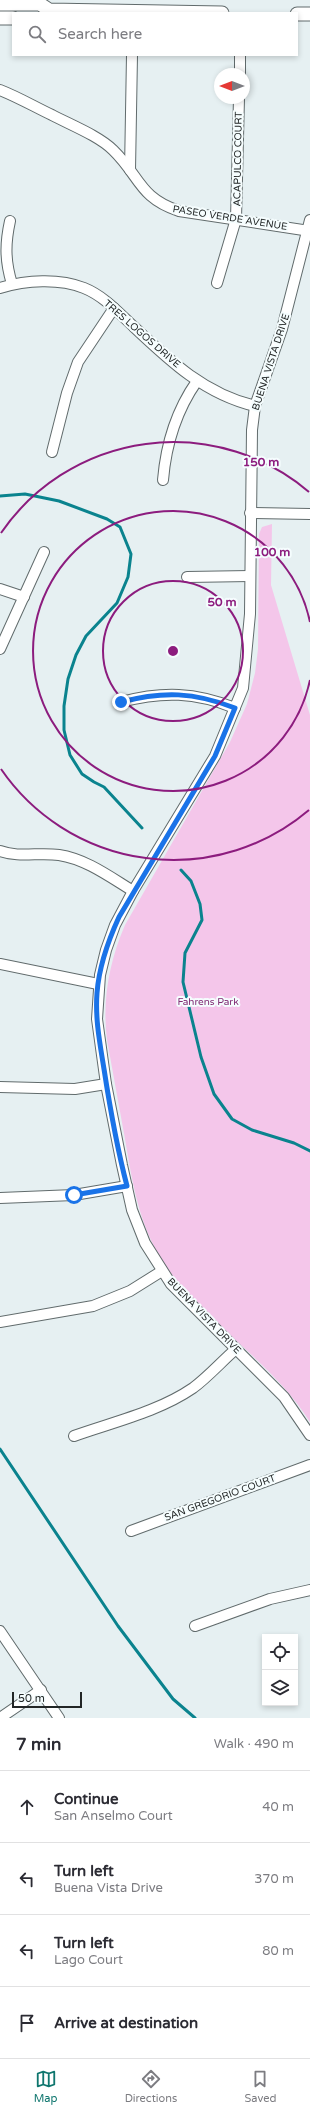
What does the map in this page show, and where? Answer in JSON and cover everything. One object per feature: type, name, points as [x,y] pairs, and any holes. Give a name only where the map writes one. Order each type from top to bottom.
[{"type":"street","points":[[0,4],[40,4],[47,12]]},
{"type":"street","points":[[298,14],[310,14]]},
{"type":"street","points":[[0,18],[12,18]]},
{"type":"street","points":[[130,170],[132,56]]},
{"type":"street","points":[[240,56],[240,68]]},
{"type":"street","name":"PASEO VERDE AVENUE","points":[[0,90],[82,130],[113,149],[130,170],[144,191],[166,207],[179,211],[309,231]]},
{"type":"street","name":"ACAPULCO COURT","points":[[217,283],[236,219],[239,104]]},
{"type":"street","name":"BUENA VISTA DRIVE","points":[[310,220],[309,231],[282,329],[255,406],[252,430],[249,628],[243,688],[215,756],[133,891],[109,941],[98,984],[98,1028],[106,1084],[127,1186],[138,1229],[162,1271],[186,1300],[284,1397],[310,1435]]},
{"type":"street","points":[[10,221],[6,248],[7,267],[12,284]]},
{"type":"street","name":"TRES LOGOS DRIVE","points":[[0,288],[12,284],[46,281],[63,283],[93,292],[114,308],[196,381],[218,394],[236,402],[255,406]]},
{"type":"street","points":[[52,452],[67,393],[78,362],[114,308]]},
{"type":"street","points":[[163,480],[172,428],[181,407],[196,381]]},
{"type":"street","points":[[250,513],[310,514]]},
{"type":"street","points":[[0,649],[44,552]]},
{"type":"street","points":[[187,576],[250,576]]},
{"type":"street","points":[[0,589],[24,597]]},
{"type":"street","points":[[121,702],[147,695],[167,693],[208,698],[235,708]]},
{"type":"street","points":[[0,851],[17,854],[59,855],[74,858],[89,864],[133,891]]},
{"type":"street","points":[[0,964],[98,984]]},
{"type":"street","points":[[0,1086],[63,1089],[106,1084]]},
{"type":"street","points":[[0,1198],[74,1195],[127,1186]]},
{"type":"street","points":[[0,1322],[93,1306],[130,1291],[162,1271]]},
{"type":"street","points":[[74,1436],[158,1407],[175,1399],[194,1387],[236,1348]]},
{"type":"street","name":"SAN GREGORIO COURT","points":[[130,1531],[310,1465]]},
{"type":"street","points":[[195,1626],[270,1599],[310,1590]]},
{"type":"street","points":[[0,1631],[59,1718]]},
{"type":"street","points":[[0,1718],[41,1690]]},
{"type":"green space","name":"Fahrens Park","points":[[272,524],[271,585],[310,715],[310,1422],[278,1381],[186,1292],[170,1272],[151,1241],[139,1208],[131,1174],[107,1040],[105,1011],[111,967],[119,939],[125,925],[230,742],[247,704],[255,673],[258,649],[259,534],[262,527]]},
{"type":"waterway","points":[[0,496],[25,494],[59,501],[107,519],[120,527],[131,554],[128,577],[117,603],[86,636],[76,655],[68,679],[64,706],[64,730],[70,755],[82,774],[104,787],[142,828]]},
{"type":"waterway","points":[[181,870],[191,881],[200,904],[202,920],[185,953],[183,982],[201,1057],[214,1094],[232,1119],[252,1130],[294,1143],[310,1151]]},
{"type":"waterway","points":[[0,1449],[118,1626],[173,1699],[195,1718]]},
{"type":"route","points":[[74,1195],[127,1186],[106,1084],[98,1028],[97,993],[103,958],[119,917],[133,891],[215,756],[235,708],[208,698],[167,693],[147,695],[121,702]]}]
